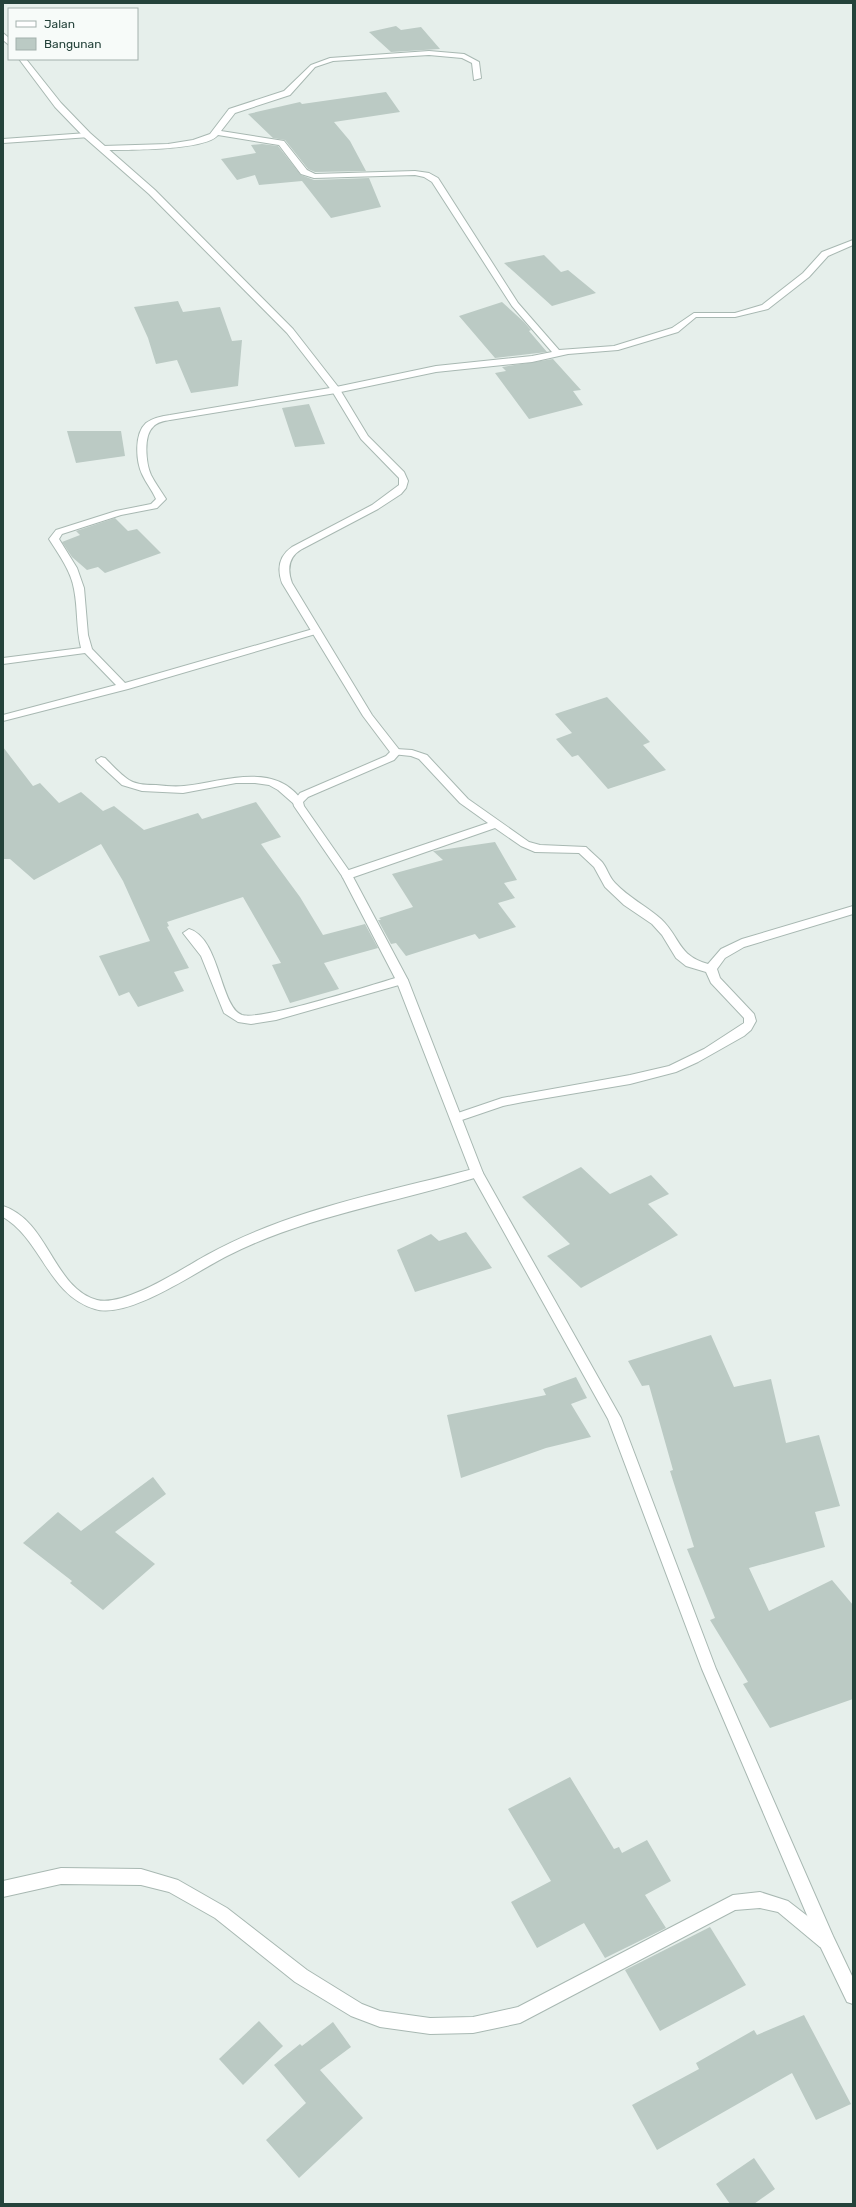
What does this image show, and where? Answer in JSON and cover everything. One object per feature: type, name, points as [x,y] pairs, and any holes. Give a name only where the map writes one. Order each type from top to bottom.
[{"type":"street","points":[[103,148],[168,146],[194,142],[213,136],[232,111],[252,102],[287,93],[313,66],[332,60],[429,54],[464,56],[475,62],[477,78]]},
{"type":"street","points":[[23,60],[58,105],[87,135],[152,192],[290,331],[336,390],[364,436],[401,474],[403,485],[399,492],[387,500],[315,537],[294,550],[286,558],[284,567],[287,583],[368,716],[396,752],[412,753],[423,757],[464,801],[525,844],[538,849],[582,850],[598,865],[609,884],[666,932],[680,955],[690,963],[711,970]]},
{"type":"street","points":[[216,132],[281,143],[304,172],[314,176],[415,173],[431,177],[435,180],[515,304],[557,353]]},
{"type":"street","points":[[3,141],[87,135]]},
{"type":"street","points":[[124,686],[87,650],[82,635],[79,588],[72,568],[56,544],[55,536],[59,532],[119,513],[141,509],[158,503],[160,499],[159,495],[143,469],[142,447],[147,427],[157,421],[184,415],[336,390],[436,370],[532,359],[557,353],[615,348],[675,330],[690,318],[698,314],[735,315],[760,309],[771,304],[806,275],[825,254],[853,242]]},
{"type":"street","points":[[3,718],[124,686],[316,631]]},
{"type":"street","points":[[3,661],[87,650]]},
{"type":"street","points":[[298,802],[304,795],[390,758],[396,752]]},
{"type":"street","points":[[101,760],[126,783],[142,788],[183,790],[236,780],[255,780],[276,785],[298,802],[299,806],[347,875],[402,980],[477,1173],[614,1418],[709,1669],[827,1942],[853,1996]]},
{"type":"street","points":[[347,875],[497,824]]},
{"type":"street","points":[[456,1118],[503,1102],[633,1078],[673,1068],[722,1044],[749,1026],[751,1020],[750,1017],[715,980],[711,970],[715,959],[730,948],[853,910]]},
{"type":"street","points":[[189,932],[200,944],[207,956],[228,1010],[238,1018],[251,1020],[276,1016],[402,980]]},
{"type":"street","points":[[3,1211],[26,1226],[70,1290],[97,1305],[116,1305],[158,1287],[256,1237],[363,1203],[477,1173]]},
{"type":"street","points":[[3,1889],[61,1876],[141,1877],[172,1885],[221,1913],[301,1976],[357,2010],[380,2019],[430,2026],[473,2025],[520,2016],[733,1903],[760,1900],[782,1906],[827,1942]]},
{"type":"building","points":[[396,26],[401,30],[421,27],[440,49],[391,52],[369,32]]},
{"type":"building","points":[[386,92],[400,112],[334,122],[350,141],[366,171],[315,172],[308,169],[285,140],[273,138],[248,114],[300,102],[302,104]]},
{"type":"building","points":[[262,144],[278,146],[301,175],[314,180],[369,178],[381,207],[331,218],[302,181],[259,185],[255,175],[237,180],[221,159],[256,153],[251,145]]},
{"type":"building","points":[[544,255],[561,272],[568,270],[596,293],[552,306],[504,263]]},
{"type":"building","points":[[178,301],[183,312],[220,307],[232,341],[242,340],[238,386],[191,393],[177,360],[156,364],[148,338],[134,307]]},
{"type":"building","points":[[502,302],[524,322],[531,330],[529,331],[547,352],[495,358],[459,316]]},
{"type":"building","points":[[553,359],[581,390],[573,391],[583,405],[529,419],[495,373],[506,371],[502,367]]},
{"type":"building","points":[[309,404],[325,444],[295,447],[282,408]]},
{"type":"building","points":[[67,431],[121,431],[125,456],[76,463]]},
{"type":"building","points":[[115,518],[128,531],[137,529],[161,553],[105,573],[98,567],[87,570],[72,557],[62,542],[80,535],[76,531]]},
{"type":"building","points":[[607,697],[650,742],[643,745],[666,770],[608,789],[578,755],[572,757],[556,739],[572,733],[555,714]]},
{"type":"building","points":[[3,747],[33,786],[40,783],[59,803],[81,792],[103,811],[114,806],[144,830],[198,813],[202,819],[256,802],[281,837],[261,844],[300,897],[323,935],[365,924],[378,948],[324,963],[339,989],[290,1003],[272,965],[281,963],[243,897],[167,922],[169,926],[167,927],[189,968],[174,972],[184,991],[138,1007],[129,992],[119,996],[99,956],[150,941],[123,881],[101,844],[34,880],[10,859],[3,859]]},
{"type":"building","points":[[495,842],[517,880],[504,883],[515,898],[498,903],[516,927],[479,939],[475,934],[406,956],[396,943],[391,944],[378,920],[381,920],[379,918],[413,907],[392,874],[443,860],[433,851]]},
{"type":"building","points":[[581,1167],[610,1194],[651,1175],[669,1194],[648,1204],[678,1235],[581,1288],[547,1256],[570,1244],[522,1197]]},
{"type":"building","points":[[466,1232],[492,1268],[415,1292],[397,1250],[431,1234],[439,1241]]},
{"type":"building","points":[[711,1335],[734,1387],[771,1379],[786,1443],[819,1435],[840,1506],[815,1512],[825,1547],[749,1568],[769,1611],[832,1580],[853,1605],[853,1699],[770,1728],[743,1684],[748,1682],[710,1620],[715,1618],[687,1549],[694,1547],[670,1471],[673,1470],[649,1385],[642,1386],[628,1361]]},
{"type":"building","points":[[576,1377],[587,1398],[571,1404],[591,1437],[546,1448],[461,1478],[447,1415],[546,1395],[543,1389]]},
{"type":"building","points":[[153,1477],[166,1494],[115,1532],[155,1564],[103,1610],[70,1583],[72,1581],[23,1543],[58,1512],[81,1531]]},
{"type":"building","points":[[570,1777],[614,1849],[619,1847],[622,1853],[647,1840],[671,1881],[645,1895],[666,1928],[605,1958],[584,1923],[537,1948],[511,1902],[551,1881],[508,1809]]},
{"type":"building","points":[[710,1927],[746,1985],[660,2031],[625,1970]]},
{"type":"building","points":[[804,2015],[851,2104],[816,2120],[792,2073],[657,2150],[632,2105],[699,2069],[696,2063],[754,2030],[757,2035]]},
{"type":"building","points":[[259,2021],[283,2046],[243,2085],[219,2059]]},
{"type":"building","points":[[333,2022],[351,2047],[320,2070],[363,2118],[299,2178],[266,2140],[306,2103],[274,2065],[300,2044],[302,2046]]},
{"type":"building","points":[[754,2158],[775,2189],[754,2204],[730,2204],[716,2184]]}]
